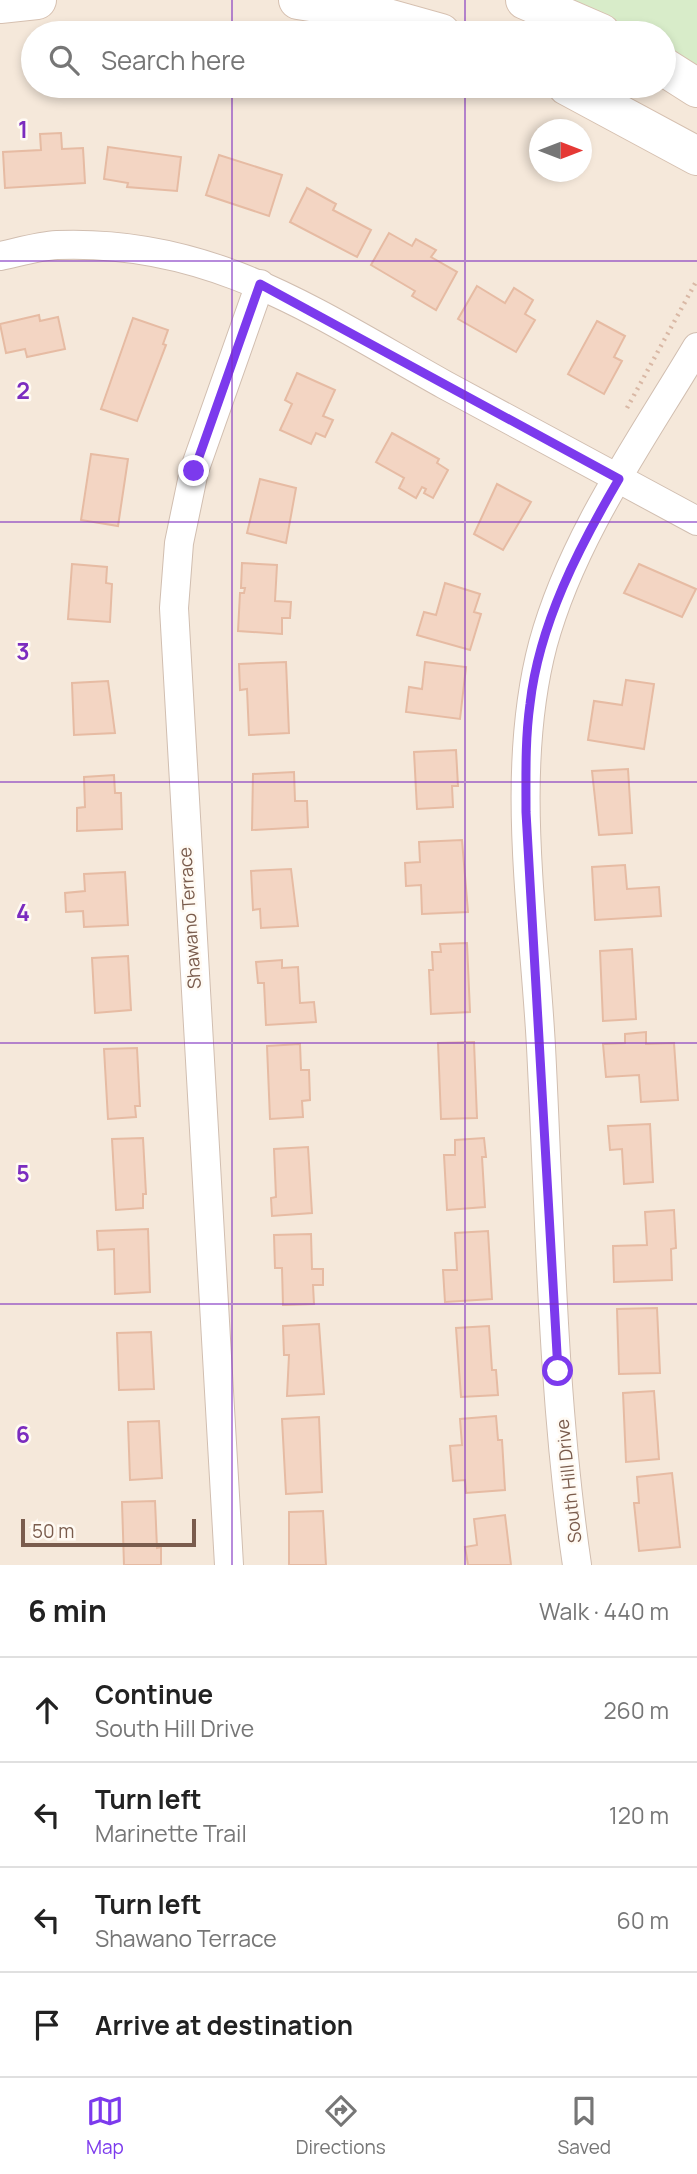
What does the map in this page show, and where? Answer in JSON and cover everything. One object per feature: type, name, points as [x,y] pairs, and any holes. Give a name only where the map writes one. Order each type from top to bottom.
[{"type":"main road","points":[[0,4],[37,0]]},
{"type":"main road","points":[[298,0],[355,9],[398,21]]},
{"type":"main road","points":[[525,0],[573,21]]},
{"type":"main road","points":[[676,75],[697,88]]},
{"type":"main road","points":[[589,98],[697,156]]},
{"type":"street","points":[[0,256],[55,245],[124,247],[181,256],[260,284],[697,521]]},
{"type":"street","name":"Shawano Terrace","points":[[229,1565],[174,608],[179,543],[194,471],[260,284]]},
{"type":"street","name":"South Hill Drive","points":[[578,1565],[558,1371],[526,812],[526,752],[530,702],[544,642],[560,594],[619,479],[697,347]]},
{"type":"path","points":[[625,412],[697,279]]},
{"type":"shaded area","points":[[0,0],[697,0],[697,1565],[0,1565]]},
{"type":"green space","points":[[525,0],[697,0],[697,88],[676,75],[676,21],[573,21]]},
{"type":"building","points":[[61,133],[62,149],[83,148],[85,183],[5,188],[3,152],[41,150],[40,134]]},
{"type":"building","points":[[108,147],[181,157],[177,191],[127,187],[128,183],[104,179]]},
{"type":"building","points":[[219,155],[282,175],[269,216],[206,195]]},
{"type":"building","points":[[307,188],[336,204],[333,210],[371,230],[357,257],[290,222]]},
{"type":"building","points":[[389,233],[412,246],[416,239],[436,250],[431,257],[457,272],[436,310],[412,296],[415,291],[371,265]]},
{"type":"building","points":[[477,286],[505,303],[514,288],[533,300],[525,314],[535,320],[516,352],[458,319]]},
{"type":"building","points":[[39,315],[40,321],[58,317],[65,349],[27,357],[25,349],[6,353],[0,324]]},
{"type":"building","points":[[133,318],[168,330],[163,344],[166,345],[137,421],[101,409]]},
{"type":"building","points":[[597,321],[625,336],[614,357],[622,361],[604,394],[568,374]]},
{"type":"building","points":[[297,373],[335,390],[323,416],[333,420],[325,437],[316,433],[311,444],[280,430],[292,404],[285,400]]},
{"type":"building","points":[[392,433],[439,459],[437,463],[448,470],[433,498],[424,493],[426,489],[422,487],[416,498],[399,488],[404,478],[376,462]]},
{"type":"building","points":[[91,454],[128,459],[118,526],[81,520]]},
{"type":"building","points":[[260,479],[296,488],[286,543],[247,533]]},
{"type":"building","points":[[497,484],[531,502],[503,550],[474,534]]},
{"type":"building","points":[[242,563],[277,565],[275,601],[291,602],[290,618],[282,618],[282,634],[238,631],[240,593],[244,593],[245,588],[241,588]]},
{"type":"building","points":[[72,564],[107,567],[106,583],[112,584],[110,622],[68,619]]},
{"type":"building","points":[[639,564],[696,589],[682,617],[624,593]]},
{"type":"building","points":[[445,583],[480,594],[474,612],[481,614],[470,650],[417,635],[424,612],[436,615]]},
{"type":"building","points":[[286,662],[289,733],[249,735],[247,689],[240,690],[239,664]]},
{"type":"building","points":[[425,662],[466,667],[460,719],[406,712],[409,687],[422,689]]},
{"type":"building","points":[[626,680],[654,684],[644,749],[588,740],[594,701],[622,705]]},
{"type":"building","points":[[108,681],[115,733],[74,735],[72,683]]},
{"type":"building","points":[[456,750],[458,786],[452,786],[453,807],[417,809],[414,752]]},
{"type":"building","points":[[628,769],[632,833],[599,835],[592,771]]},
{"type":"building","points":[[294,772],[295,801],[307,801],[308,827],[252,830],[253,774]]},
{"type":"building","points":[[114,775],[115,793],[121,793],[122,829],[77,831],[77,808],[85,807],[84,777]]},
{"type":"building","points":[[462,840],[468,912],[422,914],[421,885],[406,886],[405,863],[420,862],[419,842]]},
{"type":"building","points":[[625,865],[627,889],[659,887],[661,916],[595,920],[592,867]]},
{"type":"building","points":[[291,869],[298,926],[261,928],[260,909],[253,910],[251,871]]},
{"type":"building","points":[[125,872],[128,925],[84,927],[83,911],[66,912],[65,893],[85,891],[84,874]]},
{"type":"building","points":[[467,943],[470,1012],[431,1014],[429,970],[433,970],[432,952],[441,952],[440,944]]},
{"type":"building","points":[[632,949],[636,1019],[603,1021],[600,951]]},
{"type":"building","points":[[128,956],[131,1010],[95,1013],[92,958]]},
{"type":"building","points":[[282,960],[282,968],[298,967],[300,1003],[314,1002],[316,1022],[266,1025],[264,983],[258,983],[256,962]]},
{"type":"building","points":[[646,1032],[646,1044],[674,1043],[678,1100],[641,1102],[639,1075],[606,1077],[603,1044],[625,1043],[625,1034]]},
{"type":"building","points":[[474,1042],[477,1118],[441,1119],[438,1043]]},
{"type":"building","points":[[300,1044],[301,1070],[309,1070],[310,1100],[302,1101],[303,1117],[270,1119],[267,1046]]},
{"type":"building","points":[[137,1048],[140,1106],[135,1106],[136,1117],[108,1119],[104,1049]]},
{"type":"building","points":[[650,1124],[653,1182],[624,1184],[622,1149],[610,1150],[608,1126]]},
{"type":"building","points":[[143,1138],[146,1194],[143,1194],[143,1208],[116,1210],[112,1139]]},
{"type":"building","points":[[484,1138],[486,1157],[482,1157],[485,1207],[447,1210],[444,1155],[455,1155],[455,1140]]},
{"type":"building","points":[[308,1147],[312,1213],[272,1216],[271,1198],[276,1197],[274,1149]]},
{"type":"building","points":[[674,1210],[676,1248],[671,1249],[672,1280],[614,1282],[613,1246],[647,1245],[645,1212]]},
{"type":"building","points":[[148,1229],[150,1292],[115,1294],[114,1249],[98,1250],[97,1231]]},
{"type":"building","points":[[488,1231],[492,1299],[445,1302],[443,1270],[457,1270],[455,1233]]},
{"type":"building","points":[[311,1234],[312,1269],[323,1269],[323,1285],[313,1285],[314,1304],[283,1305],[282,1268],[275,1268],[274,1235]]},
{"type":"building","points":[[657,1308],[660,1373],[619,1374],[617,1309]]},
{"type":"building","points":[[319,1324],[324,1394],[287,1396],[289,1355],[284,1355],[283,1326]]},
{"type":"building","points":[[489,1326],[492,1370],[496,1370],[498,1395],[461,1397],[456,1328]]},
{"type":"building","points":[[151,1332],[154,1389],[119,1390],[117,1333]]},
{"type":"building","points":[[654,1391],[659,1459],[626,1462],[623,1393]]},
{"type":"building","points":[[496,1416],[498,1440],[502,1440],[505,1490],[466,1493],[465,1480],[453,1481],[450,1446],[462,1445],[460,1419]]},
{"type":"building","points":[[319,1417],[322,1492],[286,1494],[282,1419]]},
{"type":"building","points":[[159,1421],[162,1478],[130,1480],[128,1422]]},
{"type":"building","points":[[672,1473],[680,1547],[639,1551],[634,1503],[639,1503],[637,1477]]},
{"type":"building","points":[[155,1501],[157,1548],[161,1547],[161,1565],[124,1565],[122,1502]]},
{"type":"building","points":[[323,1511],[326,1565],[289,1565],[289,1512]]},
{"type":"building","points":[[505,1515],[511,1565],[468,1565],[465,1547],[477,1545],[474,1519]]},
{"type":"route","points":[[194,471],[210,419],[245,331],[260,284],[331,320],[619,479],[600,511],[560,594],[544,642],[530,702],[526,752],[526,812],[558,1371]]}]
